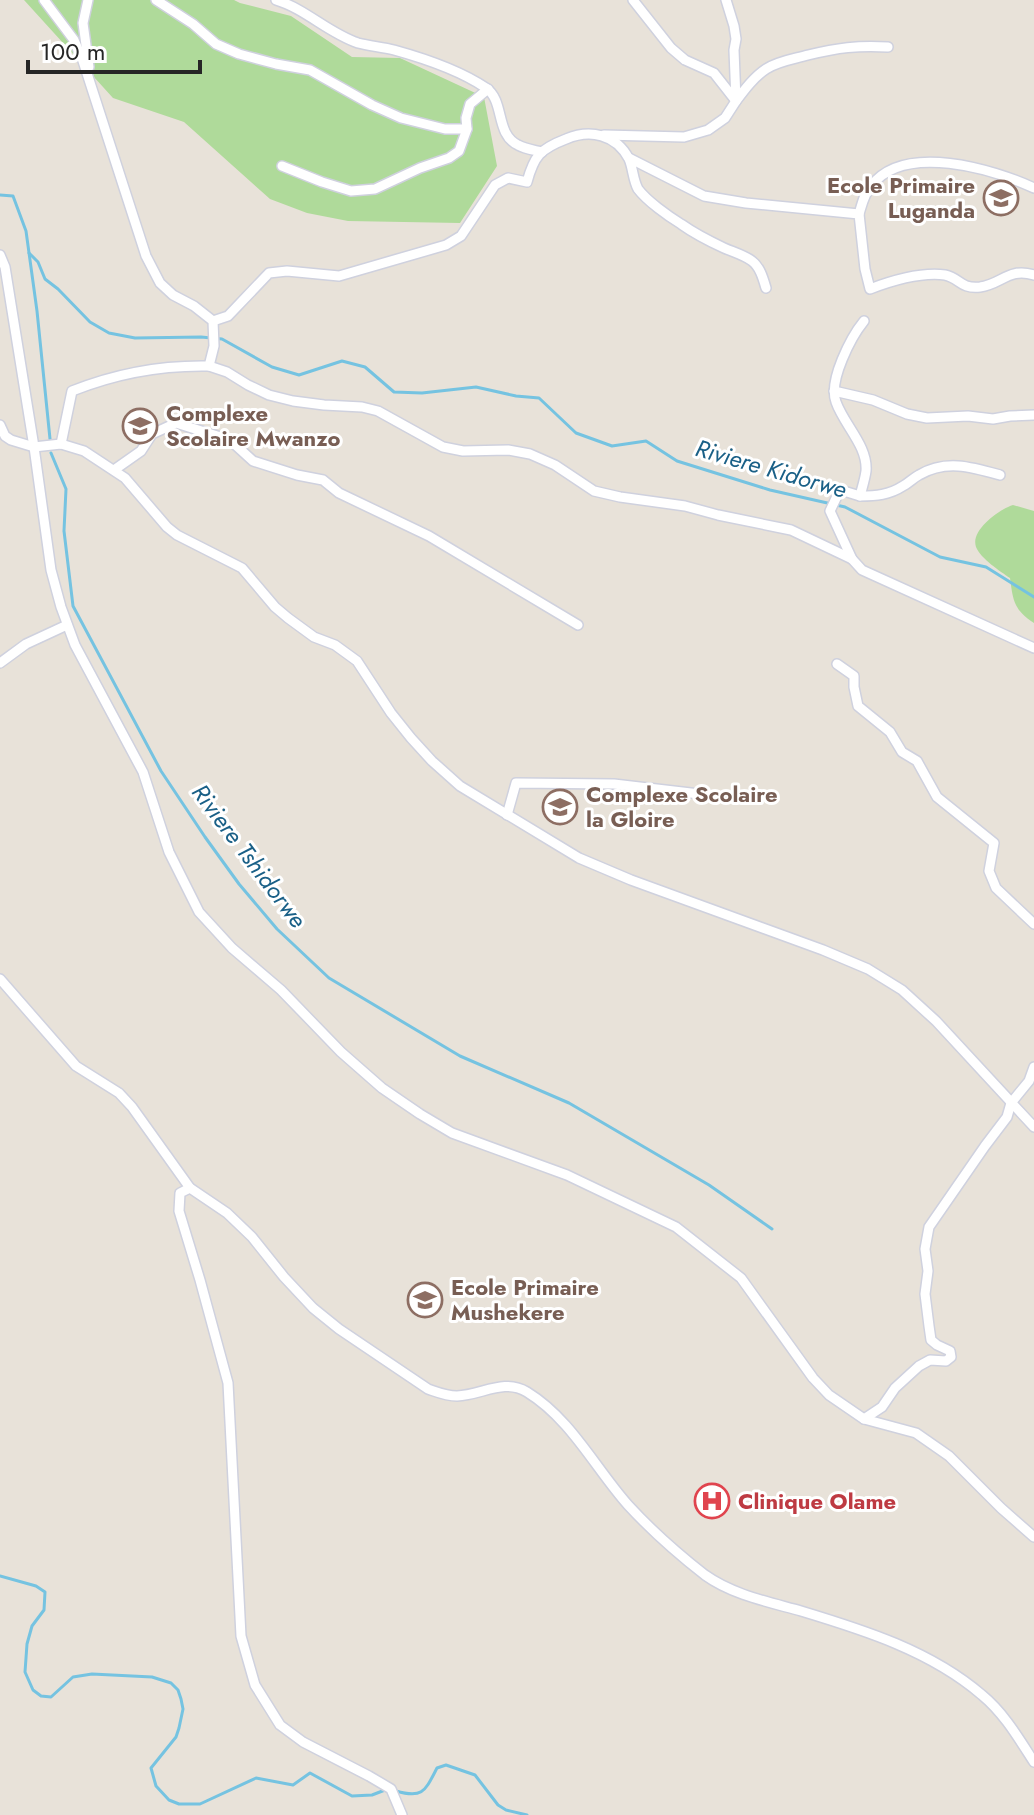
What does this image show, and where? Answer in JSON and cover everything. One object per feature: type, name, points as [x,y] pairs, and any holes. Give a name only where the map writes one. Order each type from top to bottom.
[{"type":"street","points":[[44,0],[74,40],[146,256],[160,283],[214,324],[214,346],[209,366]]},
{"type":"street","points":[[88,0],[83,23],[91,85]]},
{"type":"street","points":[[156,0],[193,24],[216,44],[239,54],[310,70],[401,118],[445,129],[467,129]]},
{"type":"street","points":[[276,0],[299,9],[334,33],[359,43],[418,57],[488,89],[495,99],[504,131],[516,145],[542,152]]},
{"type":"street","points":[[633,0],[671,48],[685,60],[714,73],[736,101]]},
{"type":"street","points":[[726,0],[736,39],[736,101]]},
{"type":"street","points":[[214,324],[228,316],[269,273],[287,271],[339,276],[446,245],[461,236],[495,185],[508,178],[527,182],[533,163],[551,144],[574,136],[684,137],[708,130],[725,118],[753,79],[767,68],[786,60],[847,46],[888,47]]},
{"type":"street","points":[[282,166],[351,191],[375,189],[459,151],[467,129],[470,104],[488,89]]},
{"type":"street","points":[[602,135],[614,141],[629,158],[704,196],[859,214]]},
{"type":"street","points":[[629,158],[638,188],[701,238],[753,261],[762,274],[766,288]]},
{"type":"street","points":[[1034,188],[1005,176],[953,163],[912,163],[872,183],[859,214],[870,289],[901,278],[948,275],[961,285],[971,287],[984,286],[1015,272],[1034,275]]},
{"type":"street","points":[[0,255],[5,267],[51,570],[67,625],[143,772],[169,852],[199,912],[232,948],[281,990],[341,1052],[382,1088],[420,1114],[452,1133],[567,1175],[676,1227],[741,1278],[813,1378],[829,1395],[864,1419],[916,1433],[949,1456],[1034,1537]]},
{"type":"street","points":[[860,496],[866,468],[863,453],[836,401],[834,391],[849,343],[864,321]]},
{"type":"street","points":[[61,444],[72,391],[91,383],[148,369],[178,365],[209,366],[227,372],[269,395],[293,401],[378,411],[443,447],[530,454],[555,465],[594,491],[685,506],[791,530],[852,559]]},
{"type":"street","points":[[834,391],[927,418],[968,416],[993,419],[1034,415]]},
{"type":"street","points":[[114,470],[141,451],[152,434],[176,423],[230,440],[253,461],[323,480],[339,493],[429,536],[578,625]]},
{"type":"street","points":[[0,425],[5,436],[11,440],[34,447],[61,444],[84,451],[125,478],[167,527],[186,541],[242,568],[288,618],[357,661],[391,713],[432,761],[460,786],[579,858],[868,969],[902,990],[936,1021],[1034,1127]]},
{"type":"street","points":[[1000,475],[965,465],[949,465],[918,475],[888,494],[860,496],[839,492],[830,511],[852,559],[862,570],[1034,648]]},
{"type":"street","points":[[0,663],[26,644],[67,625]]},
{"type":"street","points":[[837,664],[854,676],[858,706],[890,732],[902,752],[917,761],[937,797],[994,843],[989,871],[996,888],[1034,924]]},
{"type":"street","points":[[507,815],[516,783],[614,784],[708,795]]},
{"type":"street","points":[[0,979],[76,1066],[119,1093],[190,1188],[227,1213],[252,1237],[313,1308],[428,1389],[457,1396],[500,1386],[525,1391],[546,1406],[582,1444],[628,1505],[705,1574],[733,1591],[862,1630],[919,1654],[953,1673],[983,1696],[1007,1721],[1034,1762]]},
{"type":"street","points":[[864,1419],[882,1407],[895,1388],[919,1366],[930,1360],[946,1361],[951,1357],[950,1351],[931,1340],[925,1294],[928,1271],[925,1249],[929,1227],[1007,1117],[1011,1103],[1029,1081],[1034,1067]]},
{"type":"street","points":[[190,1188],[180,1193],[179,1211],[228,1383],[241,1636],[255,1685],[280,1725],[303,1742],[391,1789],[402,1815]]},
{"type":"green space","points":[[24,0],[234,0],[291,16],[352,57],[400,58],[484,97],[497,166],[460,223],[348,221],[307,213],[270,199],[184,122],[113,98]]},
{"type":"green space","points":[[1013,505],[1034,511],[1034,623],[1022,614],[1016,604],[1010,578],[986,560],[976,547],[975,540],[982,527]]},
{"type":"waterway","points":[[0,195],[13,196],[26,231],[50,439]]},
{"type":"waterway","name":"Riviere Kidorwe","points":[[29,253],[38,262],[45,279],[90,322],[109,333],[135,338],[222,339],[272,367],[299,375],[342,361],[365,367],[394,392],[422,393],[476,387],[539,398],[576,433],[612,446],[646,441],[677,461],[770,490],[845,507],[940,557],[986,567],[1034,597]]},
{"type":"waterway","name":"Riviere Tshidorwe","points":[[51,453],[66,489],[64,531],[73,606],[161,771],[239,884],[277,929],[329,978],[460,1056],[569,1103],[709,1185],[772,1229]]},
{"type":"waterway","points":[[0,1576],[36,1586],[45,1592],[44,1610],[32,1626],[27,1644],[25,1672],[33,1690],[41,1696],[51,1697],[73,1677],[92,1674],[152,1677],[171,1683],[178,1690],[183,1709],[176,1737],[151,1768],[156,1786],[169,1800],[179,1804],[200,1804],[256,1778],[293,1785],[310,1773],[352,1796],[372,1795],[385,1790]]},
{"type":"waterway","points":[[396,1791],[412,1794],[422,1791],[437,1768],[446,1765],[475,1775],[498,1805],[506,1810],[527,1815]]},
{"type":"place","name":"Ecole Primaire Luganda","points":[[1001,198]]},
{"type":"place","name":"Complexe Scolaire Mwanzo","points":[[140,426]]},
{"type":"place","name":"Complexe Scolaire la Gloire","points":[[560,807]]},
{"type":"place","name":"Ecole Primaire Mushekere","points":[[425,1300]]},
{"type":"place","name":"Clinique Olame","points":[[712,1501]]}]
